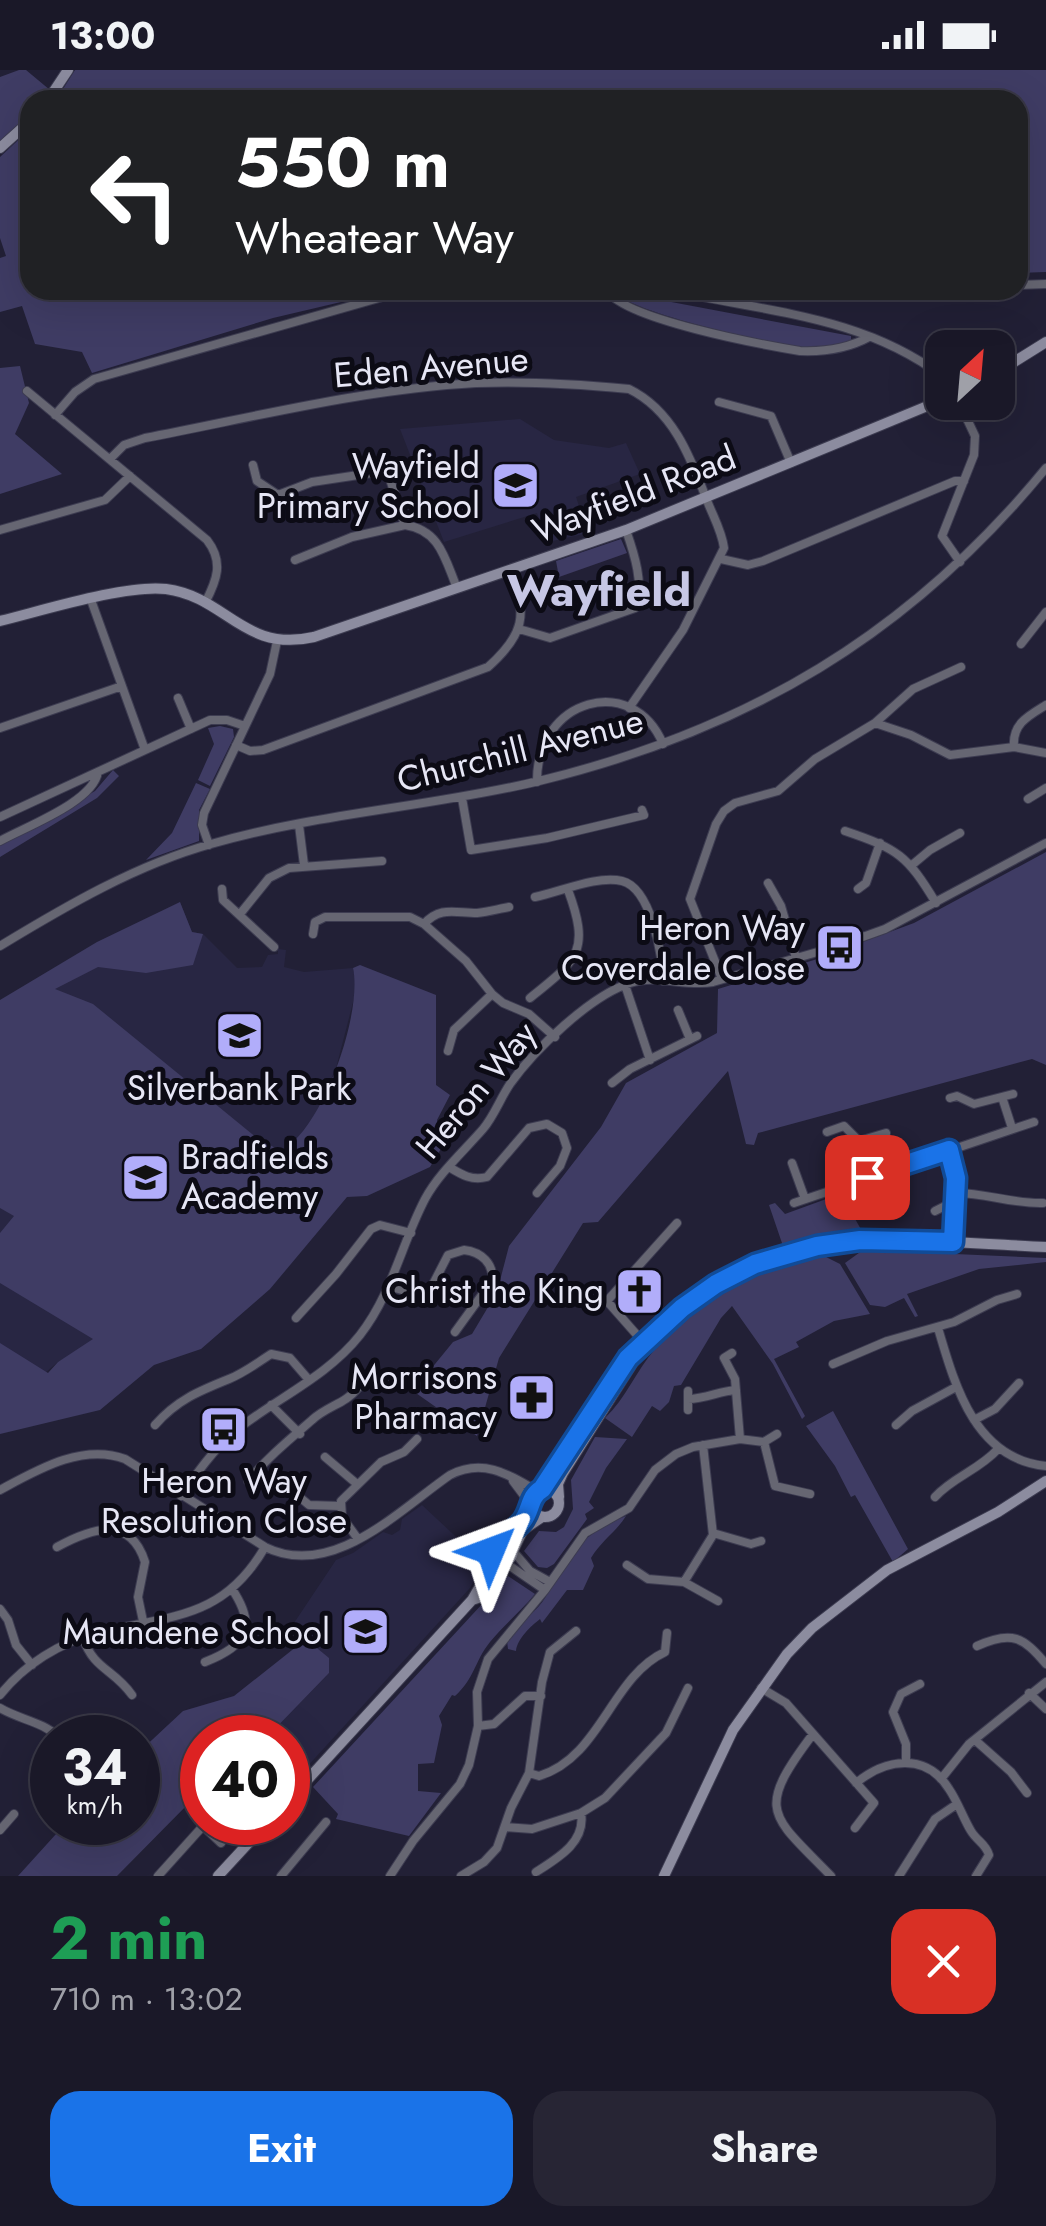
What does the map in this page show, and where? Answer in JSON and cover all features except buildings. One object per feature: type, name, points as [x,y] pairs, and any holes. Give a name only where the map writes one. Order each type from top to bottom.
[{"type":"street","points":[[0,148],[20,130]]},
{"type":"street","points":[[55,415],[75,392],[94,379],[372,300]]},
{"type":"street","points":[[615,300],[642,312],[800,351],[821,352],[855,345],[869,337]]},
{"type":"street","points":[[728,300],[774,308],[869,337],[925,365]]},
{"type":"street","points":[[1015,361],[1046,342]]},
{"type":"street","name":"Eden Avenue","points":[[110,459],[134,441],[364,395],[475,384],[629,389],[651,402],[678,434],[722,538],[720,560]]},
{"type":"street","points":[[27,392],[207,540],[214,550],[218,574],[205,603]]},
{"type":"street","points":[[724,406],[771,416],[791,463]]},
{"type":"street","name":"Wayfield Road","points":[[277,641],[314,638],[626,530],[925,407]]},
{"type":"street","points":[[960,562],[942,536],[974,455],[975,436],[968,420]]},
{"type":"street","points":[[252,465],[257,482],[278,495],[312,482],[384,466],[405,525]]},
{"type":"street","name":"Churchill Avenue","points":[[0,946],[94,892],[209,844],[537,782],[662,744],[758,704],[855,648],[960,562],[1046,468]]},
{"type":"street","points":[[0,530],[104,500],[130,476]]},
{"type":"street","points":[[629,708],[678,638],[720,560],[748,565],[964,480]]},
{"type":"street","points":[[295,560],[352,536],[405,525],[426,530],[438,541],[457,588]]},
{"type":"street","points":[[519,629],[550,638],[636,608],[636,561],[626,530]]},
{"type":"street","points":[[236,745],[250,751],[263,750],[488,668],[508,648],[519,629],[522,608],[510,570]]},
{"type":"street","points":[[0,621],[154,588],[177,591],[205,603],[252,632],[277,641],[270,674],[202,819],[209,844]]},
{"type":"street","points":[[91,600],[145,750]]},
{"type":"street","points":[[1021,644],[1046,612]]},
{"type":"street","points":[[722,979],[690,899],[719,818],[735,804],[778,791],[815,759],[875,723],[920,684],[961,667]]},
{"type":"street","points":[[0,728],[122,686]]},
{"type":"street","points":[[178,698],[191,729]]},
{"type":"street","points":[[537,782],[542,742],[549,730],[569,712],[600,702],[629,708],[650,724],[662,744]]},
{"type":"street","points":[[1014,747],[1013,734],[1018,725],[1046,704]]},
{"type":"street","points":[[0,817],[210,720],[245,726]]},
{"type":"street","points":[[875,723],[911,735],[950,755],[1014,747],[1046,753]]},
{"type":"street","points":[[0,841],[83,796],[96,784],[98,772]]},
{"type":"street","points":[[1028,799],[1046,788]]},
{"type":"street","points":[[462,798],[471,850],[577,831],[644,815],[642,810]]},
{"type":"street","points":[[299,825],[304,865]]},
{"type":"street","points":[[844,831],[898,852],[936,903]]},
{"type":"street","points":[[912,866],[930,850],[960,834]]},
{"type":"street","points":[[858,889],[866,883],[880,843]]},
{"type":"street","name":"Heron Way","points":[[181,1496],[232,1434],[309,1380],[358,1337],[390,1287],[428,1194],[486,1125],[529,1060],[608,993],[638,981],[696,984],[722,979],[870,935],[1046,843]]},
{"type":"street","points":[[240,914],[268,878],[304,865],[382,861]]},
{"type":"street","points":[[535,898],[610,880],[632,886],[642,897],[654,929],[663,959],[664,981]]},
{"type":"street","points":[[768,884],[781,906],[796,958]]},
{"type":"street","points":[[222,889],[223,900],[274,947]]},
{"type":"street","points":[[530,998],[572,963],[578,950],[579,930],[568,890]]},
{"type":"street","points":[[424,924],[432,914],[444,910],[472,913],[509,906]]},
{"type":"street","points":[[313,934],[315,922],[325,917],[399,916],[424,924],[466,961],[492,994],[528,1014],[554,1037]]},
{"type":"street","points":[[625,985],[650,1060]]},
{"type":"street","points":[[448,1050],[454,1030],[492,994]]},
{"type":"street","points":[[612,1083],[694,1037],[678,1010]]},
{"type":"street","points":[[950,1098],[957,1096],[974,1104],[1013,1094]]},
{"type":"street","points":[[1002,1097],[1012,1128]]},
{"type":"street","points":[[794,1203],[1034,1122]]},
{"type":"street","points":[[449,1167],[465,1177],[487,1177],[530,1128],[547,1124],[562,1132],[568,1148],[560,1166],[536,1193]]},
{"type":"street","points":[[827,1132],[844,1126],[859,1141],[881,1135],[888,1169]]},
{"type":"street","points":[[949,1150],[956,1197],[953,1242]]},
{"type":"street","points":[[792,1162],[804,1199]]},
{"type":"street","points":[[847,1185],[864,1209]]},
{"type":"street","points":[[936,1211],[956,1197],[977,1193],[1022,1204],[1043,1203]]},
{"type":"street","points":[[644,1343],[607,1301],[676,1223]]},
{"type":"street","points":[[296,1318],[371,1229],[394,1226],[411,1232]]},
{"type":"street","points":[[310,1778],[472,1600],[488,1573],[492,1546],[520,1524],[628,1358],[682,1308],[707,1290],[775,1257],[817,1246],[860,1240],[1046,1247]]},
{"type":"street","points":[[390,1287],[420,1295],[430,1290],[448,1255],[464,1250],[483,1257],[493,1272],[492,1280],[455,1332]]},
{"type":"street","points":[[833,1364],[887,1341],[938,1328],[1017,1294]]},
{"type":"street","points":[[938,1328],[956,1388],[974,1420],[998,1448],[1014,1458],[1046,1466]]},
{"type":"street","points":[[472,1600],[481,1597],[523,1530],[557,1511],[563,1472],[644,1343]]},
{"type":"street","points":[[732,1353],[724,1358],[733,1374],[740,1440]]},
{"type":"street","points":[[162,1422],[188,1396],[232,1378],[271,1354],[290,1358],[309,1380]]},
{"type":"street","points":[[974,1420],[995,1409],[1019,1383]]},
{"type":"street","points":[[248,1481],[312,1420],[349,1400],[358,1388]]},
{"type":"street","points":[[896,1425],[912,1411],[956,1388]]},
{"type":"street","points":[[688,1400],[736,1390]]},
{"type":"street","points":[[271,1406],[300,1434]]},
{"type":"street","points":[[390,1876],[460,1784],[470,1764],[478,1726],[478,1692],[488,1659],[584,1533],[630,1508],[668,1458],[702,1446],[740,1440],[764,1442],[777,1434]]},
{"type":"street","points":[[358,1539],[342,1517],[340,1506],[346,1493],[417,1439]]},
{"type":"street","points":[[764,1442],[775,1486],[810,1494]]},
{"type":"street","points":[[684,1582],[690,1568],[711,1543],[713,1532],[702,1446]]},
{"type":"street","points":[[935,1498],[953,1482],[983,1466],[998,1448]]},
{"type":"street","points":[[0,1490],[79,1454],[102,1452],[125,1459],[266,1548],[307,1558],[332,1553],[358,1539],[460,1470],[486,1466],[540,1490],[551,1490],[559,1497]]},
{"type":"street","points":[[325,1457],[357,1484]]},
{"type":"street","points":[[510,1478],[542,1517]]},
{"type":"street","points":[[664,1876],[721,1753],[761,1688],[812,1628],[875,1579],[1038,1490],[1046,1482]]},
{"type":"street","points":[[284,1484],[309,1505],[340,1506]]},
{"type":"street","points":[[57,1548],[104,1529],[132,1539],[145,1562],[138,1596],[144,1626]]},
{"type":"street","points":[[713,1532],[751,1544],[761,1541]]},
{"type":"street","points":[[500,1540],[510,1543],[508,1559]]},
{"type":"street","points":[[0,1696],[32,1665],[83,1638],[188,1614],[232,1589],[266,1548]]},
{"type":"street","points":[[492,1555],[530,1571],[547,1586]]},
{"type":"street","points":[[627,1565],[648,1579],[684,1582],[718,1601]]},
{"type":"street","points":[[205,1662],[228,1651],[244,1636],[247,1618],[232,1589]]},
{"type":"street","points":[[0,1610],[8,1620],[16,1645],[32,1665]]},
{"type":"street","points":[[461,1876],[484,1862],[496,1848],[529,1773],[550,1652],[576,1631]]},
{"type":"street","points":[[529,1773],[539,1776],[560,1766],[592,1736],[633,1676],[649,1659],[665,1652],[667,1634]]},
{"type":"street","points":[[83,1638],[93,1661],[120,1679],[132,1695]]},
{"type":"street","points":[[977,1646],[1019,1638],[1027,1641],[1046,1664]]},
{"type":"street","points":[[942,1779],[975,1740],[1046,1682]]},
{"type":"street","points":[[906,1762],[906,1744],[893,1712],[901,1694],[920,1684]]},
{"type":"street","points":[[505,1828],[532,1829],[581,1812],[604,1798],[658,1743],[680,1709],[688,1688]]},
{"type":"street","points":[[761,1688],[786,1703],[874,1803],[856,1828]]},
{"type":"street","points":[[1029,1693],[1046,1710]]},
{"type":"street","points":[[478,1726],[494,1724],[524,1696],[540,1696]]},
{"type":"street","points":[[0,1708],[30,1721]]},
{"type":"street","points":[[814,1734],[785,1775],[778,1792],[777,1817],[794,1840],[832,1876]]},
{"type":"street","points":[[975,1740],[1011,1772],[1027,1793]]},
{"type":"street","points":[[856,1783],[880,1766],[906,1762],[942,1779],[972,1833],[988,1848],[990,1855],[976,1876]]},
{"type":"street","points":[[899,1876],[912,1861],[934,1819],[956,1804]]},
{"type":"street","points":[[536,1872],[573,1844],[582,1828],[581,1812]]},
{"type":"street","points":[[0,1830],[14,1814]]},
{"type":"street","points":[[281,1876],[326,1822]]},
{"type":"street","points":[[158,1876],[185,1845]]},
{"type":"street","points":[[218,1876],[247,1845]]},
{"type":"shaded area","points":[[26,70],[50,90],[20,90],[20,124],[0,141],[0,77]]},
{"type":"shaded area","points":[[75,70],[1046,70],[1046,272],[1028,273],[1028,90],[62,90]]},
{"type":"shaded area","points":[[20,138],[20,300],[350,300],[273,318],[92,373],[82,352],[35,344],[22,306],[0,312],[0,258],[6,256],[0,238],[0,157]]},
{"type":"shaded area","points":[[625,300],[661,300],[851,336],[851,340],[818,348],[796,346],[707,327]]},
{"type":"shaded area","points":[[20,366],[29,403],[15,434],[62,474],[0,494],[0,368]]},
{"type":"shaded area","name":"Wayfield Primary School","points":[[520,419],[554,440],[609,448],[626,443],[640,474],[576,497],[588,533],[548,542],[537,513],[444,542],[400,429]]},
{"type":"shaded area","points":[[621,539],[627,553],[559,577],[556,561]]},
{"type":"shaded area","points":[[208,728],[233,729],[234,737],[210,786],[198,780],[214,744]]},
{"type":"shaded area","points":[[113,770],[119,776],[97,798],[0,857],[0,846],[95,791]]},
{"type":"shaded area","points":[[196,783],[210,789],[199,810],[199,841],[146,860],[172,833]]},
{"type":"shaded area","points":[[1046,852],[1046,1065],[1032,1059],[758,1133],[754,1145],[746,1144],[728,1071],[598,1222],[583,1223],[499,1358],[477,1436],[413,1391],[453,1342],[472,1334],[497,1292],[509,1246],[601,1127],[626,1083],[717,1033],[718,989],[814,960],[914,923]]},
{"type":"shaded area","name":"Bradfields Academy","points":[[180,902],[192,932],[203,934],[237,968],[262,967],[268,955],[278,954],[278,949],[286,950],[284,967],[304,972],[353,968],[357,987],[336,1068],[316,1113],[292,1146],[281,1151],[260,1140],[142,1323],[58,1362],[0,1411],[0,1025]]},
{"type":"shaded area","points":[[180,902],[192,932],[203,934],[193,965],[146,973],[98,967],[55,989],[93,1004],[257,1138],[281,1151],[297,1139],[311,1119],[336,1068],[352,1012],[353,968],[360,965],[436,995],[436,1085],[450,1095],[437,1120],[442,1147],[430,1167],[367,1196],[347,1197],[270,1289],[201,1349],[154,1365],[100,1410],[0,1434],[0,1343],[48,1373],[93,1339],[0,1283],[0,1233],[14,1216],[0,1208],[0,1000],[97,942]]},
{"type":"shaded area","points":[[840,1194],[856,1207],[854,1217],[863,1233],[783,1246],[769,1205],[775,1203],[785,1214]]},
{"type":"shaded area","points":[[863,1250],[1046,1258],[1046,1262],[979,1269],[907,1294],[918,1316],[915,1317],[904,1298],[885,1307],[870,1305],[845,1263]]},
{"type":"shaded area","points":[[822,1255],[840,1264],[870,1314],[834,1321],[796,1342],[799,1347],[774,1359],[805,1416],[802,1419],[773,1364],[732,1306],[681,1385],[674,1386],[669,1402],[660,1411],[652,1406],[632,1437],[605,1418],[655,1349],[690,1315],[752,1277]]},
{"type":"shaded area","points":[[833,1411],[908,1549],[893,1562],[855,1495],[851,1497],[835,1466],[806,1426]]},
{"type":"shaded area","points":[[595,1437],[627,1439],[606,1468],[589,1502],[594,1508],[585,1514],[587,1519],[554,1564],[538,1567],[524,1551],[539,1531],[556,1532],[564,1527],[573,1509],[571,1480]]},
{"type":"shaded area","name":"Maundene School","points":[[422,1505],[484,1563],[470,1588],[310,1764],[310,1715],[288,1715],[329,1673],[328,1658],[292,1626],[336,1560],[383,1532],[392,1535],[400,1530],[402,1519]]},
{"type":"shaded area","points":[[626,1516],[591,1558],[594,1566],[583,1590],[567,1590],[542,1623],[540,1619],[525,1633],[516,1651],[508,1649],[507,1641],[542,1602],[572,1553],[596,1531]]},
{"type":"shaded area","points":[[508,1576],[535,1594],[490,1642],[467,1683],[452,1695],[439,1716],[442,1725],[434,1763],[418,1764],[418,1791],[441,1793],[409,1836],[336,1819],[338,1814],[313,1787]]},
{"type":"shaded area","points":[[306,1639],[329,1658],[329,1673],[288,1715],[180,1715],[180,1812],[160,1832],[160,1732],[183,1711],[234,1696]]},
{"type":"shaded area","points":[[46,1845],[148,1845],[117,1876],[18,1876]]},
{"type":"place","name":"Wayfield Primary School","points":[[515,486]]},
{"type":"place","name":"Heron Way Coverdale Close","points":[[840,948]]},
{"type":"place","name":"Silverbank Park","points":[[239,1036]]},
{"type":"place","name":"Bradfields Academy","points":[[146,1177]]},
{"type":"place","name":"Christ the King","points":[[639,1291]]},
{"type":"place","name":"Morrisons Pharmacy","points":[[532,1397]]},
{"type":"place","name":"Heron Way Resolution Close","points":[[224,1429]]},
{"type":"place","name":"Maundene School","points":[[365,1632]]},
{"type":"district","name":"Wayfield","points":[[599,590]]},
{"type":"route","points":[[491,1551],[494,1544],[523,1521],[532,1497],[542,1489],[633,1352],[716,1284],[755,1264],[817,1246],[860,1240],[953,1242],[956,1178],[949,1150],[867,1177]]}]
